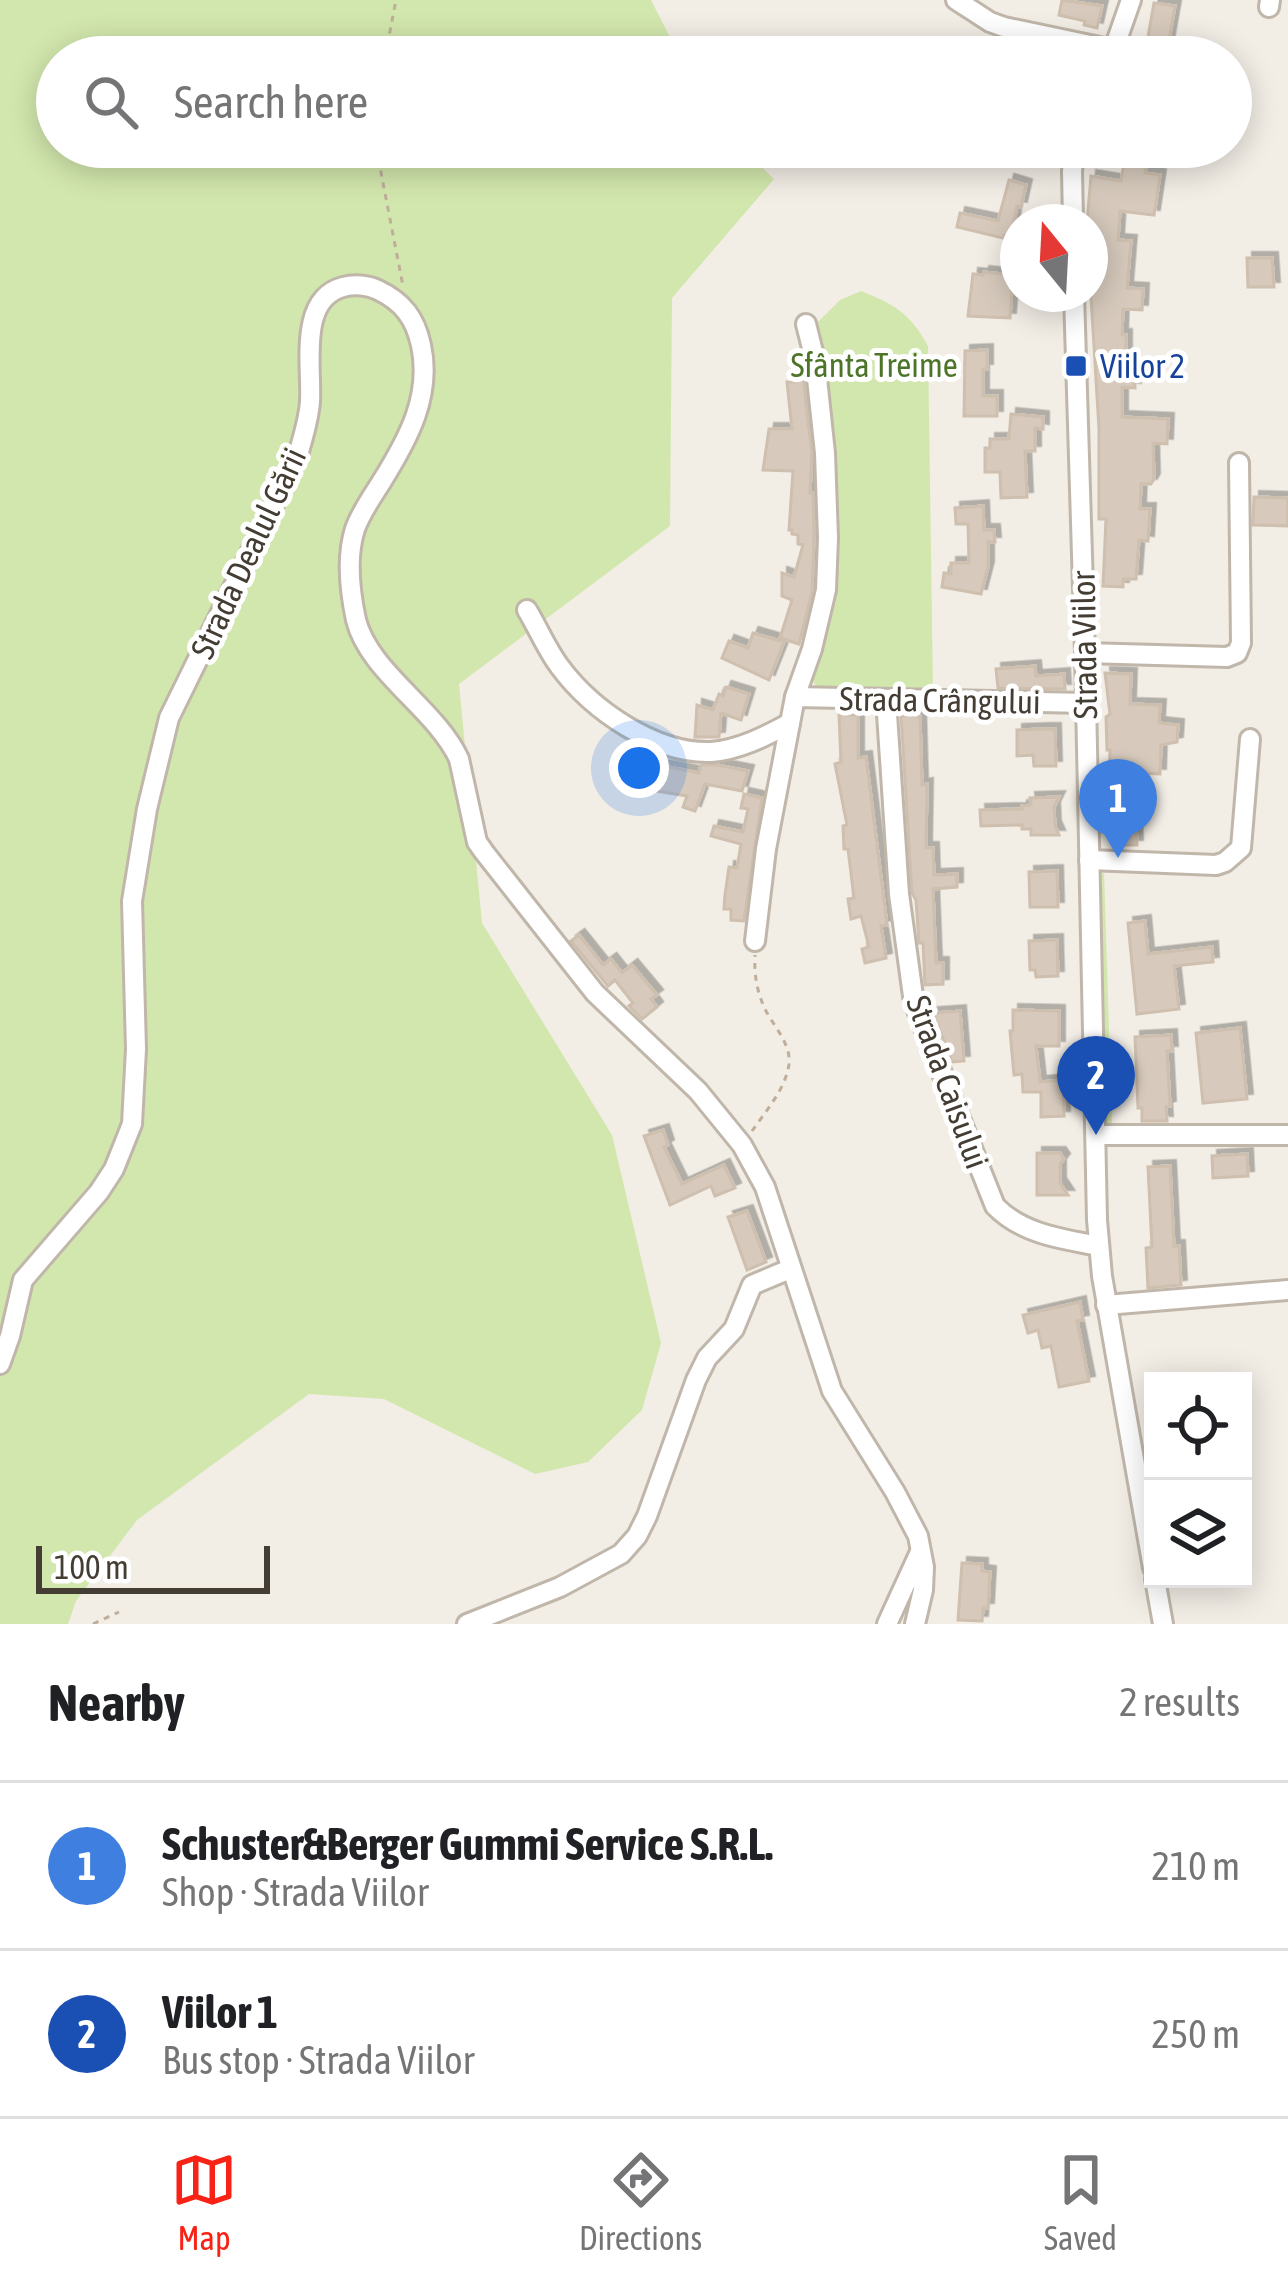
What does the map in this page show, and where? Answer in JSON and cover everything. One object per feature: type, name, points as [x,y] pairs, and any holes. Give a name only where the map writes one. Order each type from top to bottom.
[{"type":"street","points":[[956,0],[990,22],[1040,36]]},
{"type":"street","points":[[1118,36],[1131,0]]},
{"type":"street","points":[[1072,168],[1072,204]]},
{"type":"street","name":"Strada Dealul Gării","points":[[0,1364],[23,1280],[99,1192],[132,1124],[136,1049],[132,901],[147,808],[169,718],[298,455],[310,407],[312,324],[317,308],[325,296],[350,285],[371,286],[409,311]]},
{"type":"street","points":[[409,311],[424,362],[423,394],[406,443],[353,535],[351,583],[364,641],[453,746],[477,842],[484,852],[595,993],[698,1091],[742,1145],[765,1187],[832,1391],[895,1492],[922,1548],[923,1590],[915,1624]]},
{"type":"street","name":"Strada Viilor","points":[[1075,312],[1099,1246],[1144,1518]]},
{"type":"street","name":"Strada Crângului","points":[[755,941],[766,849],[794,697],[826,590],[825,453],[815,360],[806,324]]},
{"type":"street","points":[[1085,653],[1227,657],[1237,653],[1241,643],[1239,463]]},
{"type":"street","points":[[527,610],[560,666],[587,696],[651,739],[712,752],[742,745],[790,723]]},
{"type":"street","name":"Strada Crângului","points":[[794,697],[1086,703]]},
{"type":"street","name":"Strada Caisului","points":[[886,699],[899,894],[918,1013],[995,1206],[1007,1218],[1050,1237],[1099,1246]]},
{"type":"street","points":[[1089,860],[1225,862],[1240,848],[1250,739]]},
{"type":"street","points":[[1096,1136],[1288,1135]]},
{"type":"street","points":[[467,1624],[560,1587],[621,1554],[647,1516],[707,1358],[734,1329],[752,1285],[790,1269]]},
{"type":"street","points":[[1106,1305],[1288,1290]]},
{"type":"street","points":[[887,1624],[922,1548]]},
{"type":"street","points":[[1157,1588],[1163,1624]]},
{"type":"path","points":[[389,36],[396,0]]},
{"type":"path","points":[[380,168],[409,311]]},
{"type":"path","points":[[742,1145],[776,1096],[790,1056],[759,993],[755,941]]},
{"type":"path","points":[[92,1624],[119,1612]]},
{"type":"green space","points":[[0,0],[651,0],[669,36],[36,36],[36,168],[763,168],[774,179],[672,298],[670,526],[459,684],[482,923],[612,1135],[661,1343],[642,1410],[588,1462],[535,1474],[384,1399],[309,1394],[137,1520],[76,1601],[68,1624],[0,1624]]},
{"type":"green space","name":"Sfânta Treime","points":[[861,291],[900,311],[928,346],[933,693],[817,687],[812,680],[837,596],[830,456],[815,349],[817,323],[840,300]]},
{"type":"green space","points":[[1104,872],[1112,1126],[1105,1129],[1098,878]]},
{"type":"building","points":[[1062,0],[1102,6],[1097,28],[1059,15]]},
{"type":"building","points":[[1154,3],[1175,6],[1170,36],[1148,36]]},
{"type":"building","points":[[1123,168],[1146,168],[1145,173],[1160,175],[1154,215],[1120,211],[1118,240],[1131,241],[1127,288],[1143,289],[1142,310],[1123,309],[1122,335],[1126,335],[1126,357],[1134,357],[1135,388],[1122,387],[1122,417],[1168,419],[1167,444],[1153,443],[1154,479],[1141,484],[1140,509],[1150,509],[1148,541],[1139,540],[1136,579],[1123,579],[1123,587],[1103,586],[1106,519],[1099,519],[1092,312],[1108,312],[1108,204],[1089,204],[1091,176],[1121,181]]},
{"type":"building","points":[[1009,180],[1026,185],[1022,204],[1003,204]]},
{"type":"building","points":[[960,213],[998,221],[1000,214],[1000,237],[957,227]]},
{"type":"building","points":[[1247,258],[1272,258],[1274,287],[1248,287]]},
{"type":"building","points":[[973,274],[1000,274],[1000,312],[1010,312],[1010,318],[968,316]]},
{"type":"building","points":[[987,350],[983,396],[997,396],[997,416],[964,416],[965,351]]},
{"type":"building","points":[[801,360],[812,454],[814,538],[812,592],[799,644],[780,638],[792,600],[782,596],[782,573],[794,577],[803,545],[789,530],[793,471],[763,470],[769,429],[792,429],[787,382],[793,382],[791,362]]},
{"type":"building","points":[[1011,414],[1043,417],[1043,429],[1035,428],[1035,451],[1025,451],[1027,497],[1001,498],[1000,472],[985,472],[985,448],[990,448],[990,439],[1009,439]]},
{"type":"building","points":[[1254,497],[1288,498],[1288,526],[1253,525]]},
{"type":"building","points":[[983,506],[984,530],[994,530],[995,542],[988,542],[981,594],[942,587],[944,573],[951,574],[951,563],[969,563],[968,524],[956,524],[955,508]]},
{"type":"building","points":[[753,633],[784,642],[769,680],[722,658],[729,641],[748,648]]},
{"type":"building","points":[[1035,666],[1036,676],[1064,674],[1065,689],[998,688],[996,669]]},
{"type":"building","points":[[1105,673],[1131,674],[1130,704],[1160,705],[1159,723],[1178,725],[1177,742],[1161,745],[1160,774],[1134,773],[1137,845],[1124,845],[1124,830],[1108,825],[1106,717],[1110,714]]},
{"type":"building","points":[[726,687],[749,694],[741,720],[721,713],[719,737],[695,737],[697,705],[713,710]]},
{"type":"building","points":[[839,715],[858,715],[858,758],[866,757],[887,925],[881,926],[886,958],[865,963],[862,949],[869,947],[861,916],[851,919],[848,899],[854,898],[848,849],[844,849],[843,826],[847,825],[835,764],[841,762]]},
{"type":"building","points":[[901,715],[920,716],[922,785],[927,784],[926,848],[933,848],[934,875],[957,874],[957,887],[933,889],[936,963],[943,963],[943,984],[925,985],[923,943],[919,943],[912,893]]},
{"type":"building","points":[[1055,729],[1056,766],[1034,766],[1033,755],[1017,756],[1017,730]]},
{"type":"building","points":[[658,765],[699,773],[701,765],[748,771],[742,791],[705,784],[695,811],[683,807],[687,796],[650,790]]},
{"type":"building","points":[[744,794],[762,798],[744,921],[731,920],[731,909],[724,909],[729,867],[737,868],[741,844],[711,836],[714,826],[743,832],[748,809],[741,808]]},
{"type":"building","points":[[1059,797],[1054,807],[1059,835],[1031,835],[1031,829],[1022,829],[1022,825],[981,826],[980,810],[1022,809],[1031,805],[1030,798]]},
{"type":"building","points":[[1057,871],[1058,907],[1030,907],[1029,872]]},
{"type":"building","points":[[1145,921],[1148,954],[1212,947],[1213,962],[1174,966],[1179,1009],[1137,1014],[1128,923]]},
{"type":"building","points":[[579,935],[603,965],[611,959],[622,973],[632,965],[657,995],[651,999],[657,1007],[642,1019],[615,980],[608,986],[571,941]]},
{"type":"building","points":[[1057,940],[1058,976],[1036,977],[1035,970],[1030,970],[1029,941]]},
{"type":"building","points":[[1013,1010],[1059,1011],[1059,1046],[1036,1046],[1040,1082],[1063,1080],[1064,1116],[1041,1117],[1041,1092],[1023,1092],[1022,1074],[1014,1075]]},
{"type":"building","points":[[960,1011],[964,1061],[952,1062],[933,1013]]},
{"type":"building","points":[[1240,1028],[1247,1099],[1203,1103],[1196,1033]]},
{"type":"building","points":[[1171,1035],[1167,1121],[1142,1121],[1135,1037]]},
{"type":"building","points":[[663,1130],[668,1145],[664,1147],[682,1184],[724,1165],[735,1188],[715,1196],[711,1186],[670,1205],[644,1136]]},
{"type":"building","points":[[1037,1153],[1060,1153],[1064,1159],[1060,1183],[1068,1195],[1037,1195]]},
{"type":"building","points":[[1247,1154],[1248,1176],[1213,1178],[1212,1156]]},
{"type":"building","points":[[1170,1166],[1181,1285],[1148,1288],[1146,1248],[1152,1247],[1148,1167]]},
{"type":"building","points":[[747,1211],[766,1262],[747,1270],[728,1217]]},
{"type":"building","points":[[1080,1302],[1083,1320],[1077,1321],[1089,1381],[1059,1387],[1051,1346],[1042,1348],[1038,1330],[1028,1333],[1023,1315]]},
{"type":"building","points":[[962,1563],[982,1564],[982,1571],[990,1572],[988,1608],[983,1608],[982,1621],[958,1620]]},
{"type":"place","name":"Viilor 2","points":[[1076,366]]},
{"type":"place","name":"Schuster&Berger Gummi Service S.R.L.","points":[[1118,858]]},
{"type":"place","name":"Viilor 1","points":[[1096,1135]]}]
